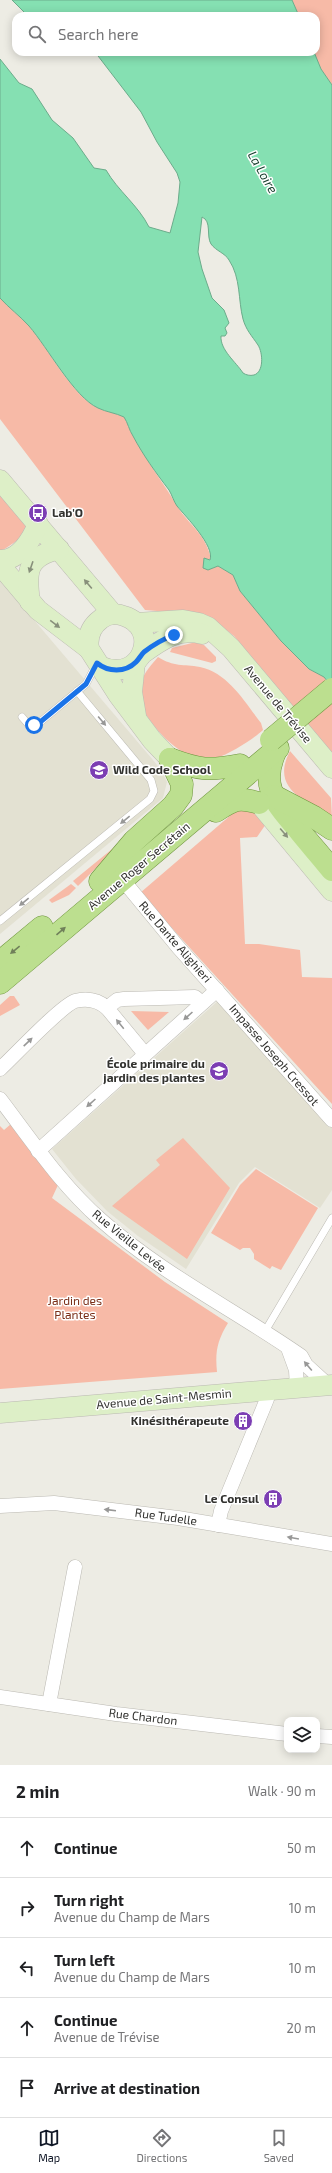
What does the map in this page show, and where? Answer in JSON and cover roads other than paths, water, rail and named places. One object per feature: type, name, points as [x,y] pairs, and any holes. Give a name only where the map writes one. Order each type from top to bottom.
[{"type":"main road","points":[[266,800],[269,768],[275,746],[332,689]]},
{"type":"main road","points":[[275,746],[332,703]]},
{"type":"main road","name":"Avenue Roger Secrétain","points":[[0,962],[240,765],[275,746]]},
{"type":"main road","name":"Avenue Roger Secrétain","points":[[0,984],[149,857],[275,746]]},
{"type":"main road","points":[[170,759],[199,769],[219,769],[240,765]]},
{"type":"main road","points":[[100,881],[134,841],[173,806],[181,795],[182,784],[170,759]]},
{"type":"main road","points":[[149,857],[231,801],[246,799],[287,801],[332,829]]},
{"type":"main road","points":[[266,800],[276,803],[332,870]]},
{"type":"street","points":[[0,480],[113,614]]},
{"type":"street","points":[[38,524],[34,534],[24,548],[0,565],[30,602],[95,659],[116,671],[124,670],[164,639],[183,632],[197,633],[223,640]]},
{"type":"street","points":[[30,602],[28,585],[31,566],[34,559],[44,552],[59,549]]},
{"type":"street","points":[[136,718],[132,692],[144,637],[136,623],[129,617],[113,614],[103,618],[95,624],[90,632],[95,659],[118,696],[152,740],[170,759]]},
{"type":"street","name":"Avenue de Trévise","points":[[136,623],[182,620],[199,623],[208,627],[223,640],[332,768]]},
{"type":"street","points":[[266,800],[332,891]]},
{"type":"street","name":"Rue Dante Alighieri","points":[[38,1151],[217,990],[173,941],[122,879]]},
{"type":"street","name":"Impasse Joseph Cressot","points":[[217,990],[332,1120]]},
{"type":"street","name":"Rue Dante Alighieri","points":[[107,1008],[118,1000],[124,999],[194,997],[202,1003]]},
{"type":"street","points":[[0,1069],[67,1005],[84,1000],[101,1002],[145,1054]]},
{"type":"street","name":"Rue Vieille Levée","points":[[0,1100],[38,1151],[78,1198],[101,1221],[167,1272],[301,1356],[306,1365],[330,1385]]},
{"type":"street","points":[[288,1348],[296,1370],[297,1388]]},
{"type":"street","name":"Avenue de Saint-Mesmin","points":[[0,1413],[330,1385]]},
{"type":"street","points":[[218,1525],[221,1511],[267,1399],[266,1391]]},
{"type":"street","name":"Rue Tudelle","points":[[0,1506],[54,1503],[218,1525],[332,1544]]},
{"type":"street","points":[[50,1704],[75,1567]]},
{"type":"street","name":"Rue Chardon","points":[[0,1697],[284,1734]]},
{"type":"street","points":[[320,1736],[332,1737]]},
{"type":"lane","points":[[22,717],[28,724],[39,723],[86,684],[95,659]]},
{"type":"lane","points":[[0,921],[150,800],[154,791],[151,780],[77,691]]},
{"type":"lane","points":[[264,1333],[332,1218]]},
{"type":"water","points":[[12,0],[292,0],[297,12],[24,12]]},
{"type":"water","name":"La Loire","points":[[98,56],[316,56],[321,69],[332,85],[332,687],[324,677],[309,669],[281,641],[240,591],[233,575],[218,566],[208,570],[203,568],[204,558],[210,560],[208,547],[199,532],[176,504],[169,490],[141,450],[124,417],[98,408],[80,394],[29,326],[0,298],[0,59],[19,83],[32,89],[52,120],[73,138],[94,168],[106,170],[149,227],[170,233],[178,203],[180,182],[177,173],[157,142],[141,112]],"holes":[[[202,217],[207,222],[211,244],[227,258],[236,274],[244,323],[247,330],[260,348],[262,362],[260,370],[254,375],[243,373],[226,351],[221,341],[221,336],[225,336],[227,333],[225,328],[229,323],[224,310],[212,298],[198,252]]]},
{"type":"place","name":"Lab'O","points":[[38,513]]},
{"type":"place","name":"Wild Code School","points":[[99,770]]},
{"type":"place","name":"École primaire du jardin des plantes","points":[[219,1071]]},
{"type":"place","name":"Kinésithérapeute","points":[[243,1421]]},
{"type":"place","name":"Le Consul","points":[[273,1499]]},
{"type":"park label","name":"Jardin des Plantes","points":[[75,1308]]}]
